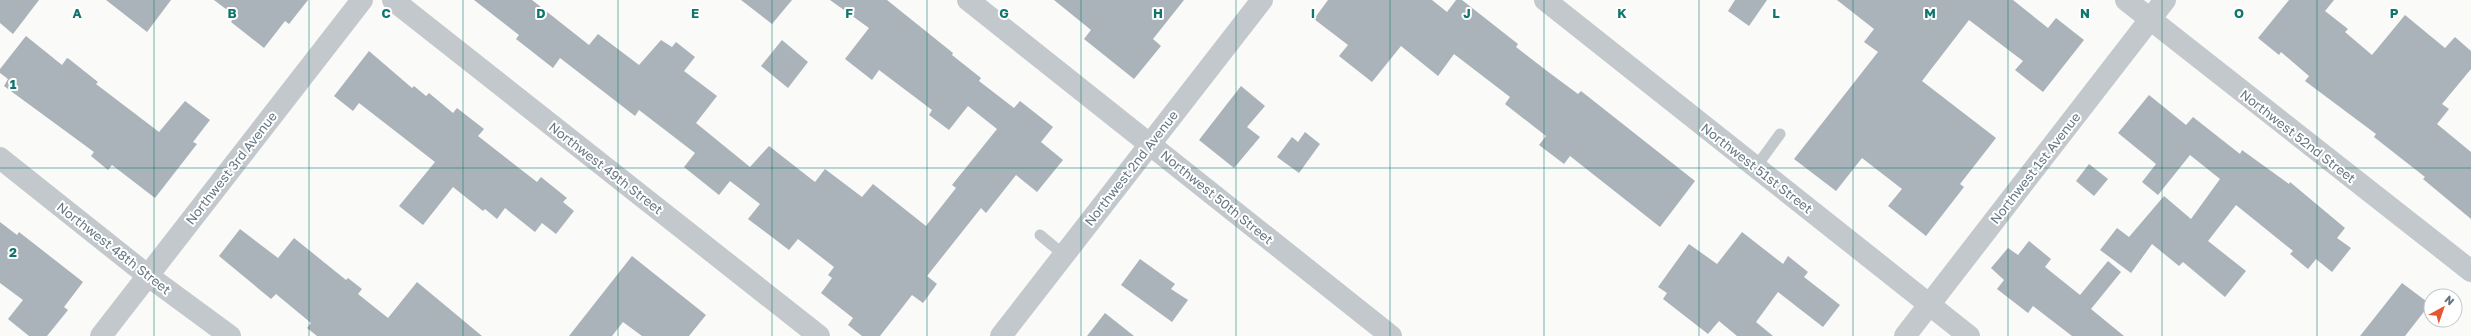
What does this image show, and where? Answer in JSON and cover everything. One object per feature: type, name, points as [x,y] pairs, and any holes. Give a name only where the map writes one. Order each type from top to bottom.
[{"type":"street","name":"Northwest 3rd Avenue","points":[[101,336],[362,0]]},
{"type":"street","name":"Northwest 49th Street","points":[[393,0],[819,336]]},
{"type":"street","name":"Northwest 50th Street","points":[[968,0],[1150,143],[1391,336]]},
{"type":"street","name":"Northwest 2nd Avenue","points":[[1001,336],[1262,0]]},
{"type":"street","name":"Northwest 51st Street","points":[[1546,0],[1970,336]]},
{"type":"street","name":"Northwest 52nd Street","points":[[2126,0],[2471,271]]},
{"type":"street","name":"Northwest 1st Avenue","points":[[1905,336],[2165,0]]},
{"type":"street","name":"Northwest 48th Street","points":[[0,158],[148,275],[230,336]]},
{"type":"lane","points":[[1756,167],[1780,134]]},
{"type":"lane","points":[[1040,235],[1064,255]]},
{"type":"building","points":[[0,0],[39,0],[13,34],[0,23]]},
{"type":"building","points":[[106,0],[171,0],[147,32]]},
{"type":"building","points":[[214,0],[308,0],[289,24],[285,21],[264,48],[231,22],[235,16]]},
{"type":"building","points":[[474,0],[532,0],[589,45],[598,34],[639,65],[661,40],[672,47],[676,42],[695,57],[684,71],[717,96],[696,123],[750,167],[769,146],[815,182],[825,169],[862,197],[873,184],[926,226],[956,188],[952,185],[997,129],[968,106],[949,130],[929,115],[932,110],[879,70],[872,80],[845,59],[869,28],[830,0],[887,0],[953,53],[952,55],[981,78],[979,81],[1014,108],[1020,101],[1053,127],[1041,142],[1063,160],[1037,192],[1016,175],[986,213],[981,208],[927,276],[937,284],[923,303],[912,295],[880,336],[862,336],[848,325],[853,318],[821,293],[832,278],[828,275],[834,267],[798,239],[789,250],[748,219],[760,204],[730,181],[719,195],[684,167],[695,153],[639,110],[635,116],[560,58],[553,68],[516,39],[519,35]]},
{"type":"building","points":[[741,0],[792,0],[772,24]]},
{"type":"building","points":[[1054,0],[1184,0],[1153,39],[1161,46],[1134,79],[1084,39],[1091,30]]},
{"type":"building","points":[[1328,0],[1432,0],[1447,12],[1456,0],[1462,0],[1518,44],[1516,47],[1578,94],[1581,91],[1695,181],[1660,227],[1570,156],[1564,164],[1539,145],[1546,136],[1505,104],[1510,97],[1454,54],[1438,76],[1401,46],[1372,82],[1339,56],[1348,45],[1314,19]]},
{"type":"building","points":[[1735,0],[1767,0],[1749,26],[1728,11]]},
{"type":"building","points":[[1837,0],[2013,0],[2048,28],[2056,18],[2084,40],[2043,92],[2015,70],[2023,61],[1969,20],[1922,81],[1996,138],[1960,184],[1964,187],[1926,236],[1888,206],[1902,189],[1862,158],[1836,191],[1794,159],[1878,52],[1864,42],[1874,29]]},
{"type":"building","points":[[2289,0],[2334,0],[2325,11],[2348,29],[2345,32],[2372,55],[2405,15],[2445,48],[2455,37],[2471,51],[2471,69],[2442,104],[2449,109],[2437,124],[2471,152],[2471,219],[2423,179],[2425,177],[2374,137],[2376,134],[2305,81],[2309,76],[2281,52],[2279,55],[2258,38]]},
{"type":"building","points":[[26,36],[62,65],[67,58],[69,59],[98,82],[96,84],[159,132],[185,101],[210,120],[193,142],[197,144],[155,198],[112,165],[108,170],[91,156],[94,152],[4,86],[8,79],[0,73],[0,69]]},
{"type":"building","points":[[782,40],[808,62],[788,88],[761,66]]},
{"type":"building","points":[[369,51],[412,88],[414,86],[426,96],[429,93],[453,113],[457,108],[484,129],[478,136],[537,182],[541,177],[567,198],[563,202],[574,211],[556,234],[542,223],[535,232],[505,208],[497,219],[485,209],[483,211],[453,187],[423,225],[399,206],[435,162],[359,103],[353,111],[334,96]]},
{"type":"building","points":[[1241,86],[1265,106],[1247,127],[1260,137],[1234,168],[1199,140]]},
{"type":"building","points":[[2149,95],[2186,125],[2193,117],[2240,154],[2242,150],[2289,184],[2290,182],[2345,228],[2337,238],[2351,248],[2332,272],[2316,259],[2308,269],[2290,254],[2293,251],[2236,205],[2208,241],[2246,271],[2225,297],[2183,262],[2179,266],[2152,244],[2131,273],[2100,250],[2117,228],[2129,237],[2164,196],[2191,219],[2220,179],[2190,155],[2158,195],[2142,182],[2156,164],[2118,133]]},
{"type":"building","points":[[1305,132],[1320,144],[1299,173],[1277,157],[1292,137],[1298,142]]},
{"type":"building","points":[[2089,164],[2108,179],[2094,196],[2076,181]]},
{"type":"building","points":[[0,222],[17,235],[19,232],[83,282],[64,307],[68,310],[47,336],[29,336],[8,319],[23,300],[0,283]]},
{"type":"building","points":[[240,229],[278,258],[294,238],[346,280],[348,278],[362,289],[358,294],[388,318],[417,282],[482,336],[317,336],[307,328],[311,323],[276,294],[271,299],[219,256]]},
{"type":"building","points":[[1742,232],[1783,264],[1788,256],[1808,272],[1804,277],[1840,305],[1823,327],[1778,292],[1756,322],[1773,336],[1737,336],[1719,321],[1708,334],[1663,299],[1667,293],[1658,287],[1689,244],[1717,264]]},
{"type":"building","points":[[2029,241],[2051,259],[2045,267],[2080,295],[2108,261],[2121,272],[2091,309],[2124,336],[2072,336],[2033,306],[2028,313],[1997,289],[2004,280],[1991,268],[2008,248],[2018,255]]},
{"type":"building","points":[[632,256],[706,315],[689,336],[642,336],[623,322],[612,336],[569,336]]},
{"type":"building","points":[[1140,259],[1175,284],[1171,289],[1188,300],[1172,322],[1121,285]]},
{"type":"building","points":[[2402,283],[2423,299],[2423,313],[2405,336],[2360,336]]},
{"type":"building","points":[[1105,313],[1134,336],[1087,336]]}]
